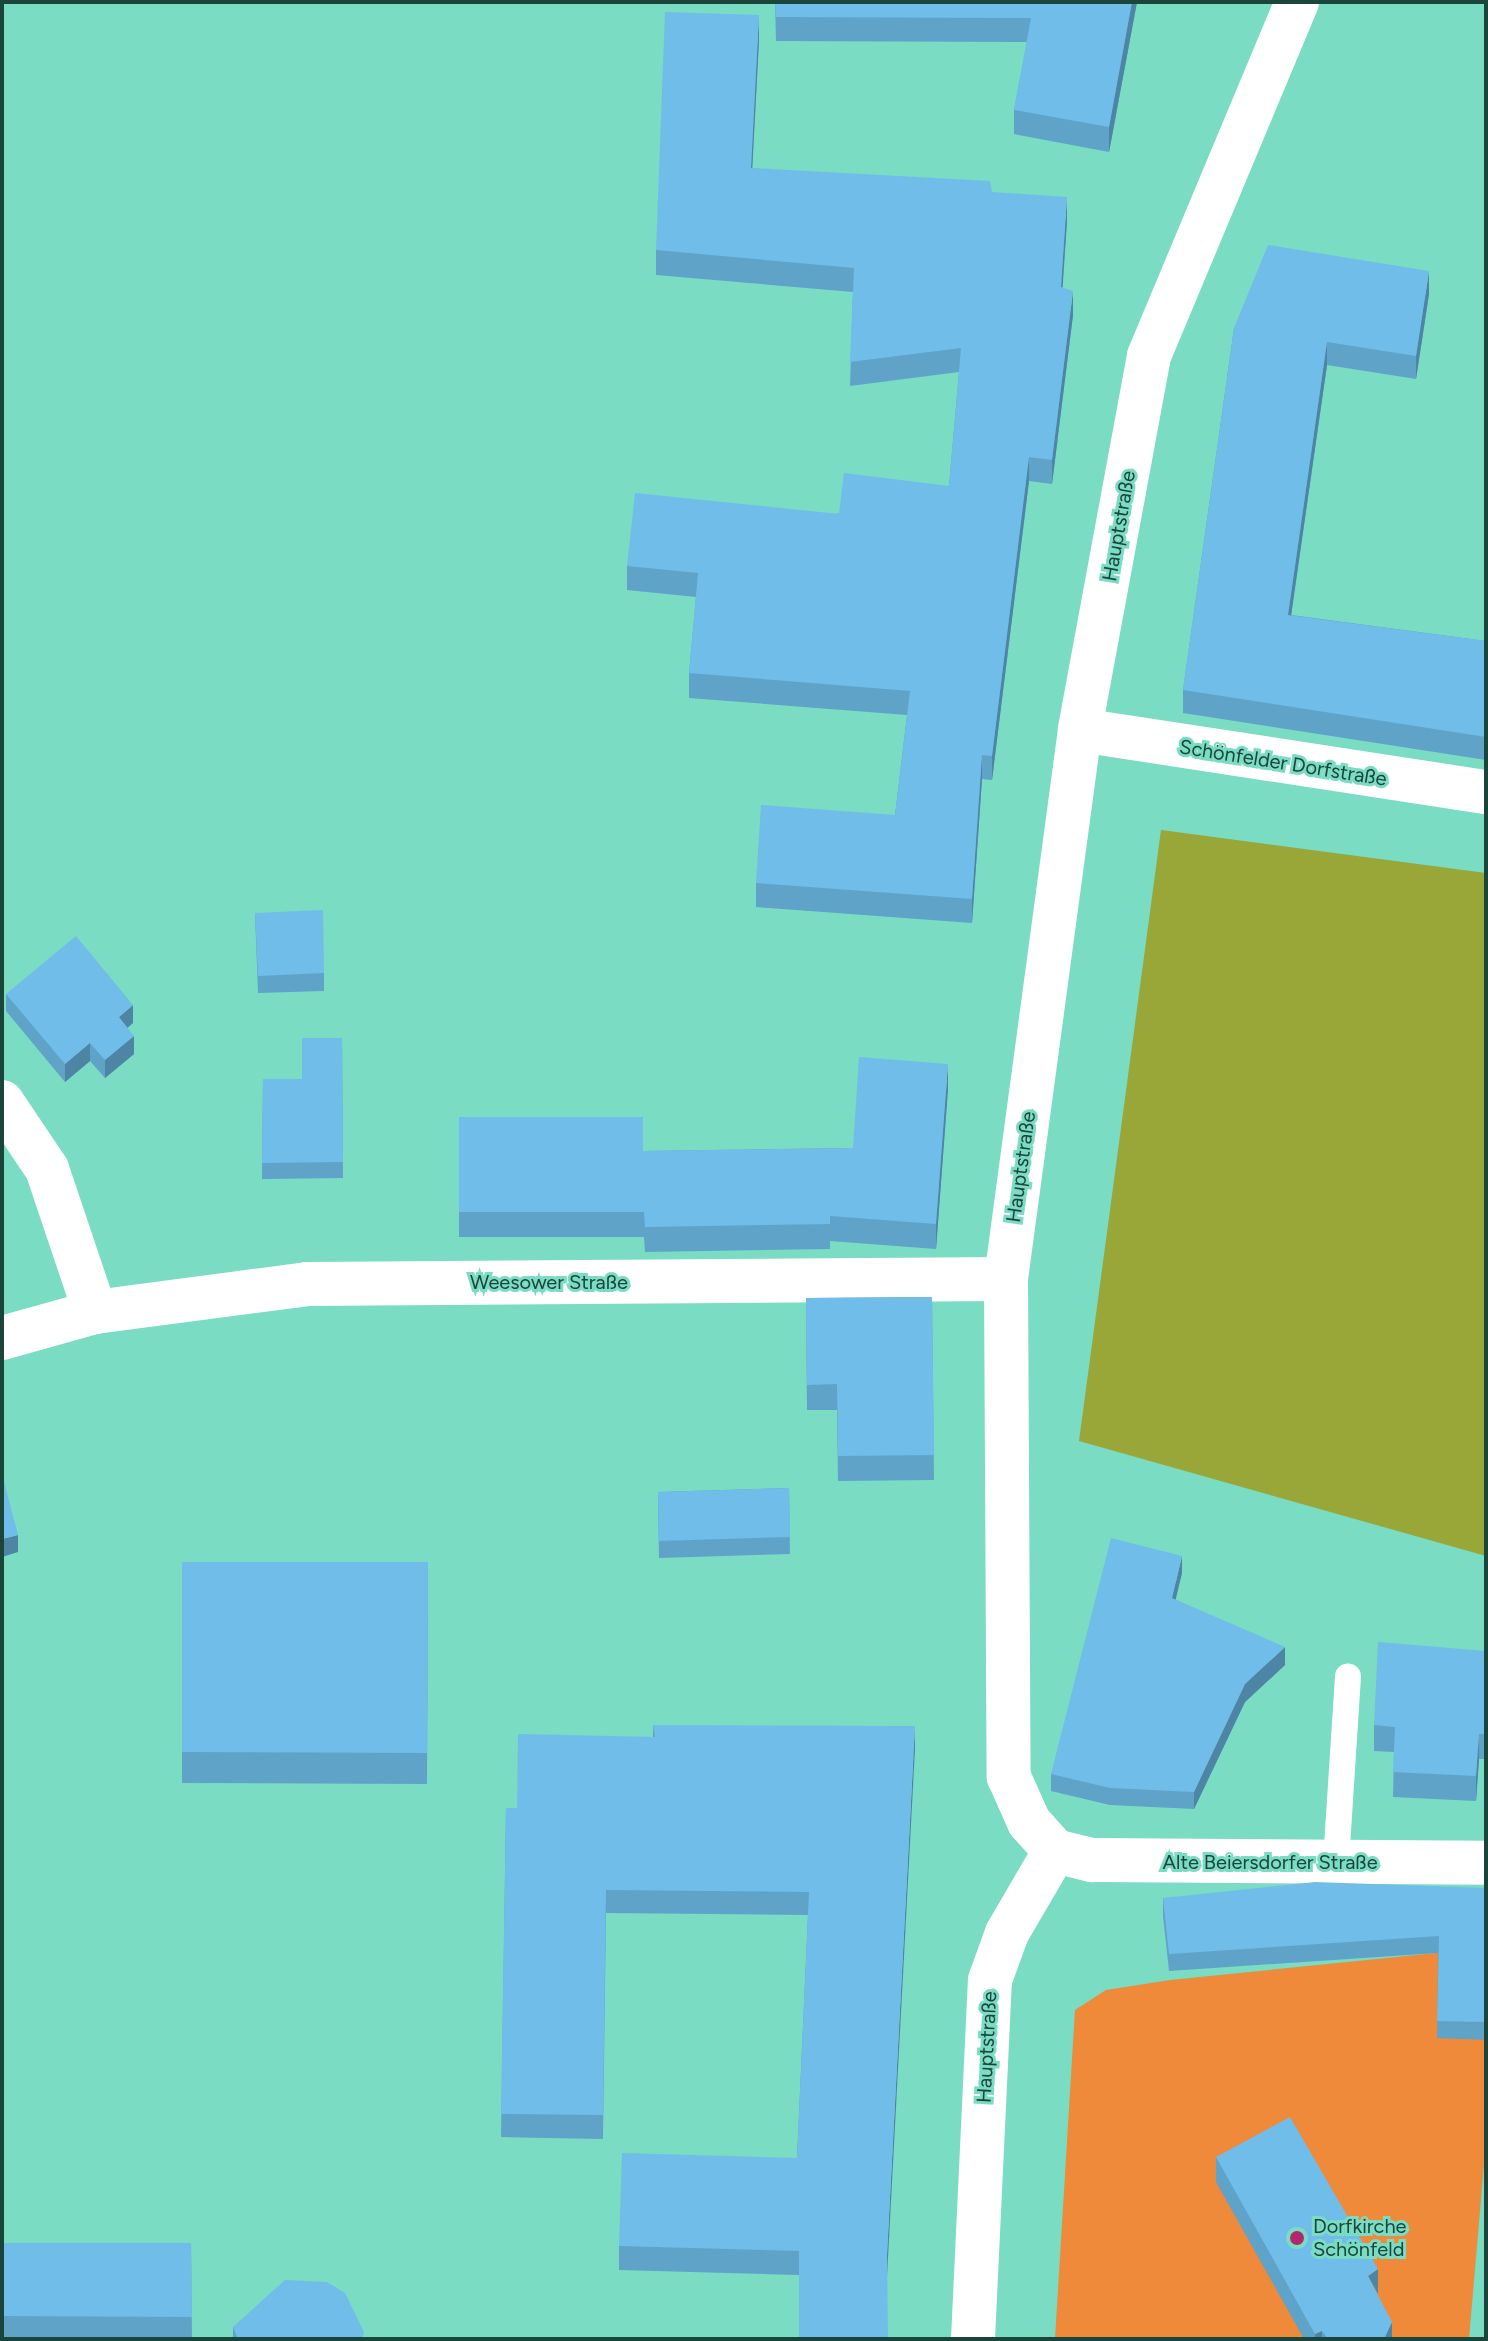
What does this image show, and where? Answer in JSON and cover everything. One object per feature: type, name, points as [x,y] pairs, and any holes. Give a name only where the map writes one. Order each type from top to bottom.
[{"type":"main road","name":"Hauptstraße","points":[[973,2339],[990,1980],[1007,1933],[1055,1851],[1029,1822],[1009,1777],[1006,1279],[1080,730],[1149,356],[1297,2]]},
{"type":"main road","name":"Schönfelder Dorfstraße","points":[[1080,730],[1486,792]]},
{"type":"main road","points":[[2,1102],[47,1169],[95,1312]]},
{"type":"main road","name":"Weesower Straße","points":[[2,1338],[95,1312],[307,1284],[1006,1279]]},
{"type":"main road","name":"Alte Beiersdorfer Straße","points":[[1055,1851],[1092,1860],[1486,1863]]},
{"type":"lane","points":[[1336,1862],[1348,1676]]},
{"type":"shaded area","points":[[1161,830],[1486,873],[1486,1556],[1079,1441]]},
{"type":"shaded area","points":[[1486,1948],[1486,2141],[1469,2339],[1055,2339],[1075,2010],[1106,1990],[1170,1980]]},
{"type":"building","points":[[775,2],[1132,2],[1109,127],[1014,110],[1031,18],[776,17]]},
{"type":"building","points":[[665,12],[759,15],[751,168],[990,181],[992,192],[1067,197],[1061,287],[1073,291],[1052,460],[1029,457],[992,756],[982,755],[972,899],[756,883],[761,805],[895,815],[910,691],[689,673],[698,573],[627,566],[635,493],[839,514],[844,473],[949,486],[961,348],[850,362],[854,268],[656,250]]},
{"type":"building","points":[[1268,245],[1429,271],[1416,356],[1327,342],[1288,615],[1486,641],[1486,737],[1183,690],[1234,328]]},
{"type":"building","points":[[323,910],[324,973],[258,976],[255,913]]},
{"type":"building","points":[[76,936],[133,1005],[119,1017],[134,1036],[105,1060],[90,1043],[65,1064],[6,994]]},
{"type":"building","points":[[302,1038],[342,1038],[343,1162],[262,1163],[263,1079],[302,1079]]},
{"type":"building","points":[[859,1057],[948,1064],[936,1224],[830,1216],[830,1224],[645,1227],[644,1212],[459,1212],[459,1117],[643,1117],[643,1151],[853,1148]]},
{"type":"building","points":[[932,1297],[934,1455],[838,1456],[837,1384],[807,1385],[806,1298]]},
{"type":"building","points":[[2,1474],[18,1535],[2,1539]]},
{"type":"building","points":[[789,1488],[790,1537],[659,1541],[658,1492]]},
{"type":"building","points":[[1111,1538],[1182,1556],[1172,1598],[1285,1647],[1245,1684],[1194,1792],[1110,1788],[1051,1774]]},
{"type":"building","points":[[182,1562],[428,1562],[427,1753],[182,1752]]},
{"type":"building","points":[[1378,1642],[1486,1651],[1486,1734],[1479,1734],[1476,1776],[1393,1772],[1395,1727],[1374,1725]]},
{"type":"building","points":[[653,1725],[915,1726],[887,2254],[888,2339],[799,2339],[799,2251],[619,2246],[622,2153],[797,2158],[809,1892],[606,1890],[603,2115],[501,2114],[506,1808],[517,1808],[518,1734],[655,1737]]},
{"type":"building","points":[[1315,1882],[1486,1888],[1486,2022],[1437,2021],[1439,1936],[1169,1954],[1163,1898]]},
{"type":"building","name":"Dorfkirche Schönfeld","points":[[1290,2117],[1378,2269],[1368,2276],[1392,2322],[1384,2339],[1328,2339],[1322,2331],[1315,2334],[1216,2157]]},
{"type":"building","points":[[2,2243],[191,2243],[192,2317],[2,2316]]},
{"type":"building","points":[[285,2280],[327,2282],[345,2293],[364,2332],[362,2339],[238,2339],[233,2327]]},
{"type":"place","name":"Dorfkirche Schönfeld","points":[[1297,2238]]}]
